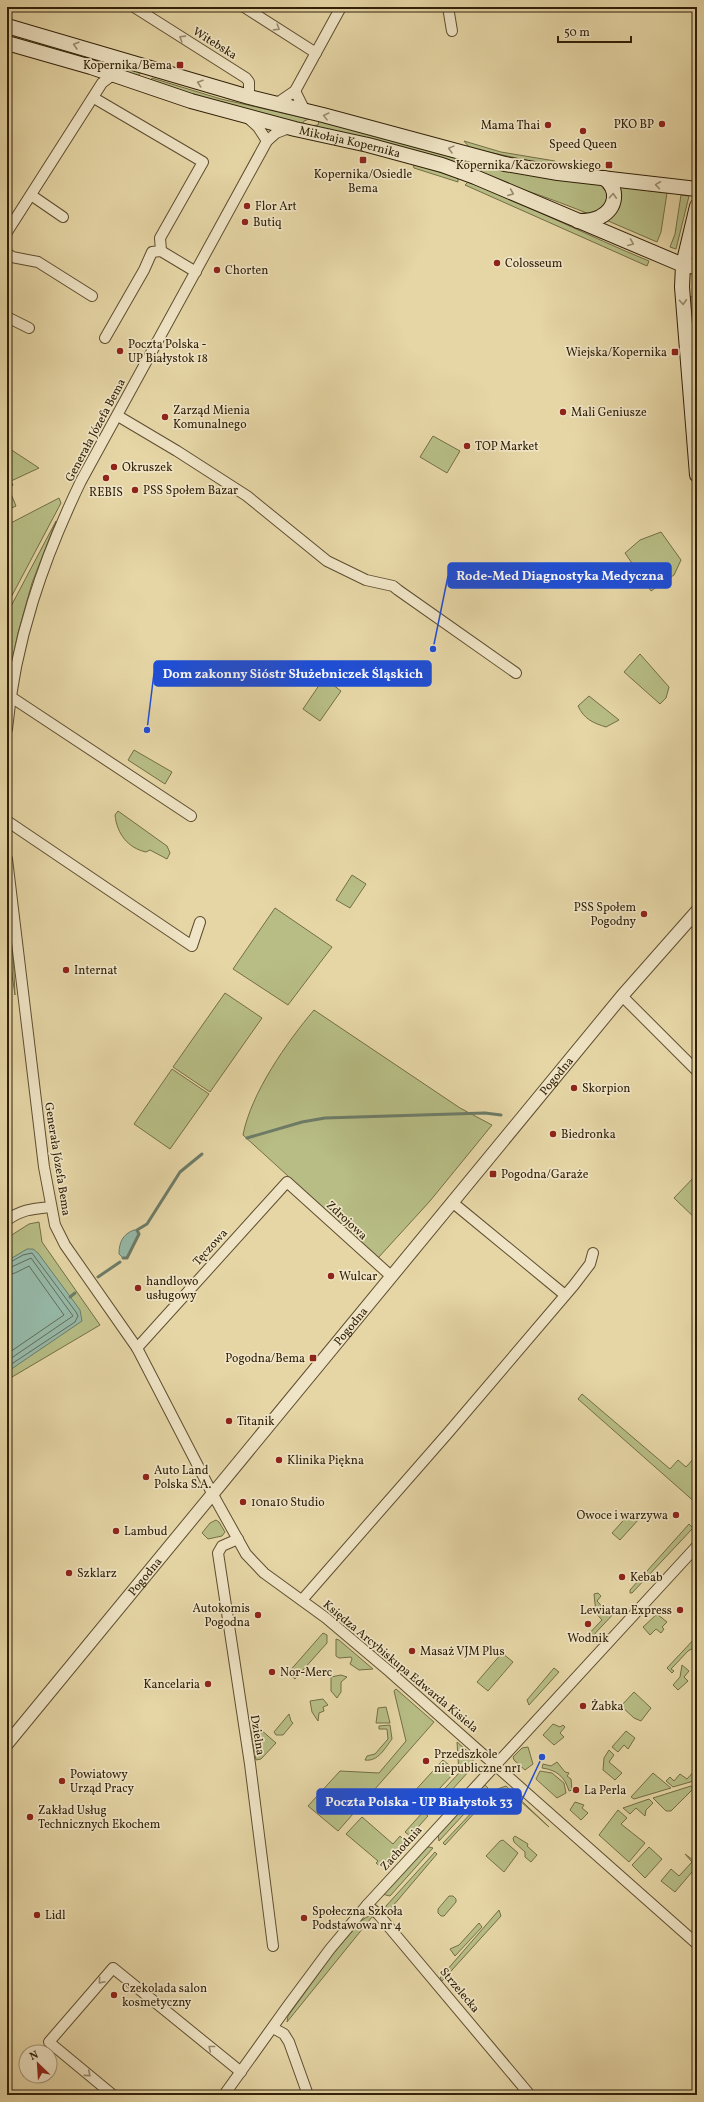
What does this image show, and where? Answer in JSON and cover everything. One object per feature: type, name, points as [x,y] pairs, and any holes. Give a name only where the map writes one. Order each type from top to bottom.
[{"type":"main road","name":"Mikołaja Kopernika","points":[[7,26],[163,70],[249,97],[505,164],[697,189]]},
{"type":"main road","name":"Mikołaja Kopernika","points":[[7,43],[114,74],[150,87],[246,116],[289,128],[368,145],[442,165],[475,177],[683,265],[697,267]]},
{"type":"main road","points":[[150,87],[147,82],[148,76],[152,72],[163,70]]},
{"type":"main road","points":[[576,221],[589,221],[599,218],[607,212],[612,205],[614,192],[612,186],[604,178]]},
{"type":"main road","points":[[697,206],[683,265],[682,292],[693,373],[697,475]]},
{"type":"street","name":"Witebska","points":[[134,7],[246,78],[249,82],[249,97]]},
{"type":"street","points":[[244,7],[316,53]]},
{"type":"street","points":[[276,104],[295,90],[341,7]]},
{"type":"street","points":[[448,7],[452,31]]},
{"type":"street","points":[[91,67],[102,83]]},
{"type":"street","points":[[7,232],[94,98],[102,83],[114,74]]},
{"type":"street","points":[[295,90],[305,111]]},
{"type":"street","points":[[94,98],[203,162],[160,238],[161,251]]},
{"type":"street","points":[[246,116],[258,127],[267,141]]},
{"type":"street","name":"Generała Józefa Bema","points":[[7,729],[11,697],[24,628],[47,558],[81,481],[118,416],[267,141],[276,133],[289,128]]},
{"type":"street","points":[[31,195],[63,217]]},
{"type":"street","points":[[105,338],[144,270],[152,252],[161,251],[196,272]]},
{"type":"street","points":[[7,253],[12,257],[38,262],[92,296]]},
{"type":"street","points":[[7,317],[29,328]]},
{"type":"street","points":[[118,416],[177,451],[247,496],[327,561],[366,580],[398,590],[516,672]]},
{"type":"street","points":[[11,697],[191,816]]},
{"type":"street","points":[[7,821],[192,946],[200,922]]},
{"type":"street","name":"Generała Józefa Bema","points":[[7,859],[44,1167],[55,1225],[65,1245],[137,1348],[212,1493]]},
{"type":"street","name":"Pogodna","points":[[7,1744],[622,996],[697,912]]},
{"type":"street","points":[[622,996],[697,1072]]},
{"type":"street","name":"Zdrojowa","points":[[287,1182],[391,1276]]},
{"type":"street","name":"Tęczowa","points":[[137,1348],[287,1182]]},
{"type":"street","points":[[452,1202],[565,1295]]},
{"type":"street","points":[[7,1220],[20,1211],[51,1207]]},
{"type":"street","points":[[302,1600],[448,1433],[565,1295],[590,1264],[593,1253]]},
{"type":"street","name":"Księdza Arcybiskupa Edwarda Kisiela","points":[[212,1493],[254,1564],[302,1600],[390,1672],[496,1764],[697,1944]]},
{"type":"street","name":"Dzielna","points":[[238,1539],[222,1546],[218,1553],[252,1780],[273,1946]]},
{"type":"street","name":"Zachodnia","points":[[224,2095],[330,1949],[367,1905],[697,1546]]},
{"type":"street","name":"Strzelecka","points":[[367,1905],[378,1914],[530,2095]]},
{"type":"street","points":[[113,2095],[49,2042],[113,1968],[242,2072]]},
{"type":"street","points":[[273,2028],[284,2034],[289,2042],[308,2095]]},
{"type":"green space","points":[[7,31],[142,71],[138,76],[7,37]]},
{"type":"green space","points":[[152,78],[221,99],[309,119],[304,121],[302,125],[182,92],[151,81]]},
{"type":"green space","points":[[319,121],[601,184],[607,194],[606,204],[594,216],[559,202],[489,178],[311,126],[318,125]]},
{"type":"green space","points":[[464,141],[501,152],[555,161],[555,164],[553,166],[470,148]]},
{"type":"green space","points":[[413,164],[458,178],[458,182],[414,168]]},
{"type":"green space","points":[[468,182],[649,261],[647,266],[465,185]]},
{"type":"green space","points":[[614,186],[667,193],[661,232],[657,242],[606,220]]},
{"type":"green space","points":[[681,195],[689,196],[676,249],[670,247],[675,234]]},
{"type":"green space","points":[[688,296],[697,298],[697,363],[693,365]]},
{"type":"green space","points":[[433,436],[460,451],[447,473],[420,457]]},
{"type":"green space","points":[[7,447],[39,468],[11,481],[13,485],[9,489],[16,506],[7,510]]},
{"type":"green space","points":[[59,498],[61,503],[7,605],[7,525]]},
{"type":"green space","points":[[56,521],[32,583],[18,633],[7,685],[7,628],[9,610]]},
{"type":"green space","points":[[661,532],[681,560],[674,575],[651,591],[625,553],[640,540]]},
{"type":"green space","points":[[640,654],[669,687],[666,698],[660,704],[624,672]]},
{"type":"green space","points":[[324,678],[341,691],[320,721],[303,709]]},
{"type":"green space","points":[[589,696],[619,720],[606,727],[593,722],[586,717],[578,706]]},
{"type":"green space","points":[[134,750],[172,772],[165,784],[128,760]]},
{"type":"green space","points":[[118,811],[167,846],[170,853],[167,859],[150,850],[146,852],[129,844],[121,834],[116,822],[115,815]]},
{"type":"green space","points":[[352,875],[366,884],[350,908],[336,900]]},
{"type":"green space","points":[[7,904],[13,951],[15,995],[7,941]]},
{"type":"green space","points":[[275,908],[332,947],[288,1005],[233,969]]},
{"type":"green space","points":[[225,993],[262,1018],[210,1092],[173,1067]]},
{"type":"green space","points":[[314,1010],[460,1108],[492,1125],[430,1201],[378,1258],[243,1135],[247,1119],[254,1102],[271,1069]]},
{"type":"green space","points":[[172,1069],[209,1094],[170,1149],[134,1124]]},
{"type":"green space","points":[[697,1174],[697,1220],[674,1198]]},
{"type":"green space","points":[[39,1222],[42,1242],[100,1325],[7,1380],[7,1238],[29,1224]]},
{"type":"green space","points":[[582,1394],[670,1469],[678,1460],[686,1467],[697,1455],[697,1504],[578,1399]]},
{"type":"green space","points":[[631,1512],[639,1519],[620,1540],[612,1533]]},
{"type":"green space","points":[[216,1520],[225,1532],[222,1536],[208,1539],[202,1533],[210,1523]]},
{"type":"green space","points":[[689,1524],[693,1528],[632,1593],[630,1593],[630,1590]]},
{"type":"green space","points":[[598,1593],[601,1596],[597,1601],[608,1613],[613,1608],[617,1610],[587,1642],[585,1642],[583,1640],[602,1620],[596,1613],[594,1594]]},
{"type":"green space","points":[[657,1614],[667,1622],[662,1627],[664,1629],[661,1633],[656,1629],[650,1635],[643,1627]]},
{"type":"green space","points":[[323,1633],[327,1635],[327,1643],[295,1679],[288,1673]]},
{"type":"green space","points":[[697,1636],[697,1646],[688,1651],[671,1669],[674,1671],[672,1673],[667,1668]]},
{"type":"green space","points":[[336,1639],[373,1669],[359,1670],[350,1664],[352,1659],[351,1657],[339,1658],[336,1656]]},
{"type":"green space","points":[[502,1653],[513,1662],[488,1691],[477,1682]]},
{"type":"green space","points":[[682,1665],[689,1671],[684,1677],[688,1681],[678,1690],[673,1685],[680,1677]]},
{"type":"green space","points":[[554,1668],[559,1672],[529,1705],[527,1700]]},
{"type":"green space","points":[[341,1675],[347,1677],[341,1682],[341,1692],[337,1698],[331,1691],[331,1677]]},
{"type":"green space","points":[[396,1689],[434,1722],[338,1831],[308,1806],[340,1771],[379,1773],[406,1741],[394,1691]]},
{"type":"green space","points":[[634,1692],[651,1708],[641,1721],[634,1718],[621,1706]]},
{"type":"green space","points":[[323,1699],[328,1705],[323,1707],[324,1711],[319,1713],[318,1721],[312,1712],[310,1701]]},
{"type":"green space","points":[[386,1707],[390,1723],[376,1723],[378,1708]]},
{"type":"green space","points":[[289,1714],[293,1723],[283,1735],[276,1735],[274,1732]]},
{"type":"green space","points":[[553,1724],[560,1727],[563,1725],[565,1727],[560,1733],[564,1737],[554,1745],[543,1735]]},
{"type":"green space","points":[[390,1725],[392,1739],[377,1757],[370,1760],[365,1760],[367,1756],[375,1754],[388,1739],[387,1729],[379,1729],[379,1726]]},
{"type":"green space","points":[[260,1729],[276,1743],[261,1759],[256,1760],[251,1731]]},
{"type":"green space","points":[[626,1731],[635,1738],[628,1749],[624,1745],[618,1752],[612,1747]]},
{"type":"green space","points":[[457,1742],[474,1757],[470,1770],[430,1814],[425,1810],[459,1773]]},
{"type":"green space","points":[[528,1747],[533,1764],[525,1770],[514,1760],[513,1757],[522,1748]]},
{"type":"green space","points":[[609,1750],[614,1755],[609,1762],[622,1773],[615,1780],[603,1770],[604,1758]]},
{"type":"green space","points":[[443,1760],[456,1771],[423,1806],[411,1795]]},
{"type":"green space","points":[[557,1762],[565,1772],[569,1773],[567,1776],[571,1779],[572,1790],[569,1791],[563,1778],[556,1772],[542,1768],[543,1764],[551,1766]]},
{"type":"green space","points":[[697,1768],[697,1780],[673,1787],[666,1781],[670,1777],[674,1781],[680,1774],[687,1779]]},
{"type":"green space","points":[[540,1771],[552,1773],[564,1783],[566,1793],[557,1798],[536,1779]]},
{"type":"green space","points":[[653,1773],[671,1788],[634,1799],[631,1797]]},
{"type":"green space","points":[[484,1784],[488,1788],[439,1841],[438,1834]]},
{"type":"green space","points":[[506,1786],[549,1827],[519,1800],[514,1805],[504,1796],[489,1797],[445,1845],[443,1843],[492,1791]]},
{"type":"green space","points":[[691,1786],[694,1788],[671,1811],[666,1811],[653,1798]]},
{"type":"green space","points":[[649,1799],[653,1803],[646,1810],[645,1816],[636,1808],[630,1814],[623,1808]]},
{"type":"green space","points":[[575,1802],[584,1805],[582,1808],[588,1813],[581,1820],[570,1810]]},
{"type":"green space","points":[[618,1810],[627,1818],[621,1824],[645,1843],[629,1862],[599,1835]]},
{"type":"green space","points":[[423,1812],[428,1816],[410,1836],[405,1832]]},
{"type":"green space","points":[[362,1817],[393,1844],[400,1836],[405,1841],[381,1867],[376,1863],[378,1861],[346,1834]]},
{"type":"green space","points":[[515,1836],[528,1844],[527,1846],[537,1855],[531,1862],[525,1857],[525,1852],[514,1842],[513,1838]]},
{"type":"green space","points":[[503,1840],[518,1853],[504,1872],[486,1856],[500,1841]]},
{"type":"green space","points":[[649,1847],[662,1859],[645,1878],[632,1865]]},
{"type":"green space","points":[[425,1848],[433,1848],[390,1896],[382,1894]]},
{"type":"green space","points":[[435,1852],[437,1854],[392,1907],[391,1912],[387,1910],[386,1906]]},
{"type":"green space","points":[[685,1854],[693,1860],[697,1855],[697,1866],[675,1892],[661,1881],[671,1869],[679,1876],[692,1862]]},
{"type":"green space","points":[[449,1896],[453,1896],[456,1899],[456,1902],[444,1916],[441,1916],[438,1913],[438,1909]]},
{"type":"green space","points":[[499,1910],[501,1916],[442,1981],[440,1978]]},
{"type":"green space","points":[[369,1916],[372,1917],[287,2022],[288,2016],[332,1955],[362,1920]]},
{"type":"green space","points":[[479,1923],[482,1927],[455,1956],[450,1949],[459,1945]]},
{"type":"water","points":[[134,1230],[137,1230],[139,1234],[127,1258],[123,1258],[119,1254],[122,1239]]},
{"type":"water","points":[[27,1249],[33,1249],[38,1253],[80,1310],[82,1321],[7,1372],[7,1261]]},
{"type":"waterway","points":[[247,1138],[302,1122],[325,1118],[485,1113],[501,1115]]},
{"type":"waterway","points":[[123,1258],[127,1258],[139,1234],[137,1230],[147,1224],[180,1172],[202,1154]]},
{"type":"waterway","points":[[98,1277],[120,1262]]},
{"type":"waterway","points":[[70,1297],[75,1293]]},
{"type":"place","name":"Kopernika/Bema","points":[[180,65]]},
{"type":"place","name":"PKO BP","points":[[662,124]]},
{"type":"place","name":"Mama Thai","points":[[548,125]]},
{"type":"place","name":"Speed Queen","points":[[583,131]]},
{"type":"place","name":"Kopernika/Osiedle Bema","points":[[363,160]]},
{"type":"place","name":"Kopernika/Kaczorowskiego","points":[[609,165]]},
{"type":"place","name":"Flor Art","points":[[247,206]]},
{"type":"place","name":"Butiq","points":[[245,222]]},
{"type":"place","name":"Colosseum","points":[[497,263]]},
{"type":"place","name":"Chorten","points":[[217,270]]},
{"type":"place","name":"Poczta Polska - UP Białystok 18","points":[[120,351]]},
{"type":"place","name":"Wiejska/Kopernika","points":[[675,352]]},
{"type":"place","name":"Mali Geniusze","points":[[563,412]]},
{"type":"place","name":"Zarząd Mienia Komunalnego","points":[[165,417]]},
{"type":"place","name":"TOP Market","points":[[467,446]]},
{"type":"place","name":"Okruszek","points":[[114,467]]},
{"type":"place","name":"REBIS","points":[[106,478]]},
{"type":"place","name":"PSS Społem Bazar","points":[[135,490]]},
{"type":"place","name":"Rode-Med Diagnostyka Medyczna","points":[[433,649]]},
{"type":"place","name":"Dom zakonny Sióstr Służebniczek Śląskich","points":[[147,730]]},
{"type":"place","name":"PSS Społem Pogodny","points":[[644,914]]},
{"type":"place","name":"Internat","points":[[66,970]]},
{"type":"place","name":"Skorpion","points":[[574,1088]]},
{"type":"place","name":"Biedronka","points":[[553,1134]]},
{"type":"place","name":"Pogodna/Garaże","points":[[493,1174]]},
{"type":"place","name":"Wulcar","points":[[331,1276]]},
{"type":"place","name":"handlowo usługowy","points":[[138,1288]]},
{"type":"place","name":"Pogodna/Bema","points":[[313,1358]]},
{"type":"place","name":"Titanik","points":[[229,1421]]},
{"type":"place","name":"Klinika Piękna","points":[[279,1460]]},
{"type":"place","name":"Auto Land Polska S.A.","points":[[146,1477]]},
{"type":"place","name":"10na10 Studio","points":[[243,1502]]},
{"type":"place","name":"Owoce i warzywa","points":[[676,1515]]},
{"type":"place","name":"Lambud","points":[[116,1531]]},
{"type":"place","name":"Szklarz","points":[[69,1573]]},
{"type":"place","name":"Kebab","points":[[622,1577]]},
{"type":"place","name":"Lewiatan Express","points":[[680,1610]]},
{"type":"place","name":"Autokomis Pogodna","points":[[258,1615]]},
{"type":"place","name":"Wodnik","points":[[588,1624]]},
{"type":"place","name":"Masaż VJM Plus","points":[[412,1651]]},
{"type":"place","name":"Nor-Merc","points":[[272,1672]]},
{"type":"place","name":"Kancelaria","points":[[208,1684]]},
{"type":"place","name":"Żabka","points":[[583,1706]]},
{"type":"place","name":"Poczta Polska - UP Białystok 33","points":[[542,1757]]},
{"type":"place","name":"Przedszkole niepubliczne nr1","points":[[426,1761]]},
{"type":"place","name":"Powiatowy Urząd Pracy","points":[[62,1781]]},
{"type":"place","name":"La Perla","points":[[576,1790]]},
{"type":"place","name":"Zakład Usług Technicznych Ekochem","points":[[30,1817]]},
{"type":"place","name":"Lidl","points":[[37,1915]]},
{"type":"place","name":"Społeczna Szkoła Podstawowa nr 4","points":[[304,1918]]},
{"type":"place","name":"Czekolada salon kosmetyczny","points":[[114,1995]]}]
